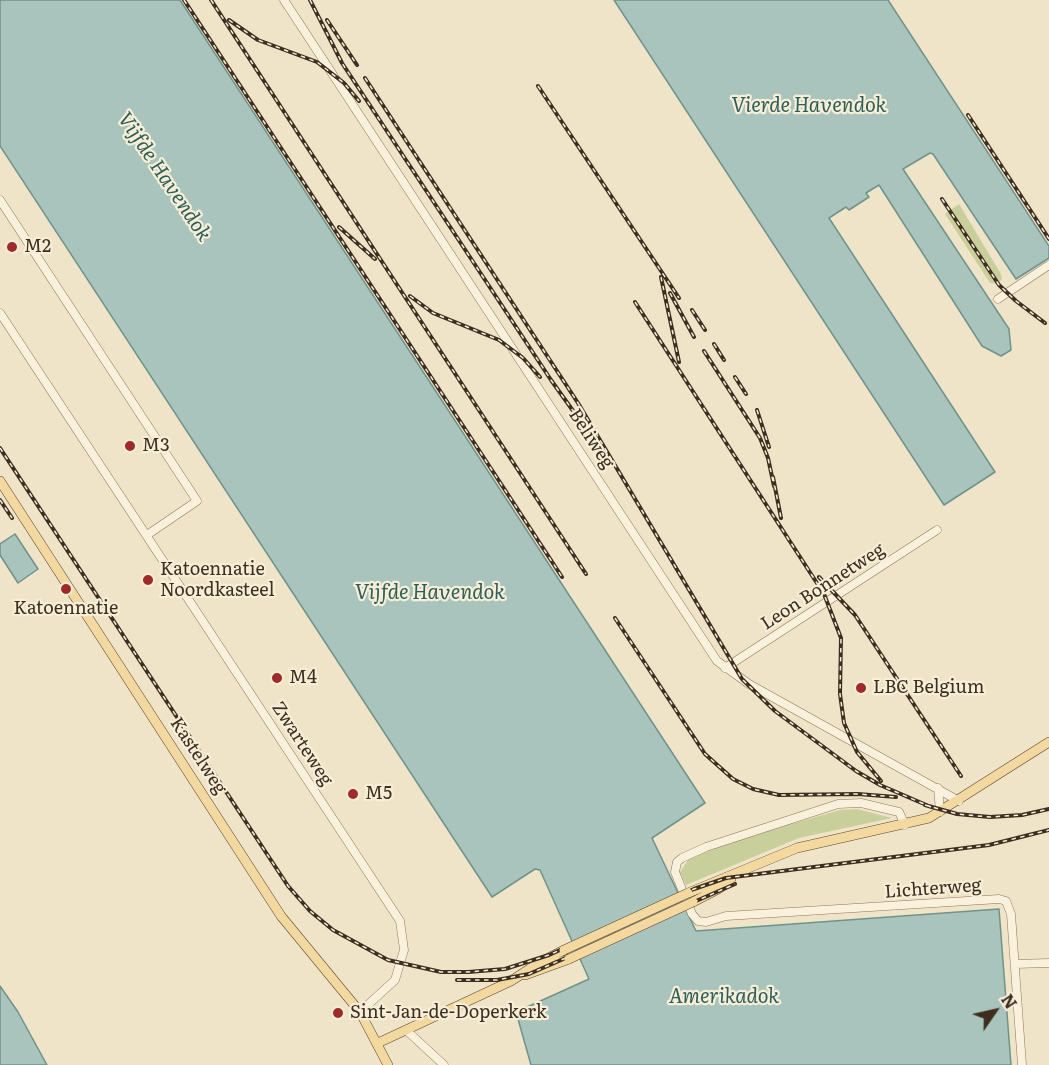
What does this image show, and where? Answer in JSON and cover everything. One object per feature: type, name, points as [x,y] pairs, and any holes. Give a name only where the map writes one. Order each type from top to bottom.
[{"type":"main road","name":"Kastelweg","points":[[0,482],[281,916],[360,1012],[378,1042],[388,1065]]},
{"type":"main road","points":[[378,1042],[691,898],[720,888],[732,877],[797,848],[905,825],[940,813],[1049,742]]},
{"type":"street","name":"Beliweg","points":[[284,0],[717,661],[749,684],[959,801]]},
{"type":"street","points":[[0,200],[197,501],[147,535]]},
{"type":"street","points":[[998,300],[1049,265]]},
{"type":"street","name":"Zwarteweg","points":[[0,313],[400,921],[404,950],[395,980],[360,1012]]},
{"type":"street","name":"Leon Bonnetweg","points":[[725,668],[937,530]]},
{"type":"street","points":[[938,788],[940,813]]},
{"type":"street","name":"Lichterweg","points":[[905,825],[899,812],[861,803],[838,804],[737,835],[687,855],[677,862],[675,872],[692,914],[698,921],[726,916],[999,899],[1010,906],[1022,1065]]},
{"type":"street","points":[[1015,964],[1049,963]]},
{"type":"street","points":[[406,1030],[444,1065]]},
{"type":"green space","points":[[959,204],[1001,274],[1002,279],[997,284],[990,283],[945,214]]},
{"type":"green space","points":[[857,809],[892,818],[799,838],[686,885],[680,872],[689,859],[736,840],[840,810]]},
{"type":"water","name":"Vijfde Havendok","points":[[0,0],[180,0],[705,803],[652,838],[696,931],[999,909],[1011,1065],[531,1065],[516,1012],[589,979],[540,870],[535,869],[492,897],[0,146]]},
{"type":"water","name":"Vierde Havendok","points":[[614,0],[888,0],[1049,246],[1049,258],[1016,279],[933,154],[930,153],[903,169],[1009,329],[1011,350],[1001,356],[982,346],[879,185],[866,193],[869,197],[849,210],[846,207],[829,218],[995,472],[944,505]]},
{"type":"water","points":[[15,534],[38,569],[18,583],[0,555],[0,544]]},
{"type":"water","points":[[0,986],[18,1012],[47,1065],[0,1065]]},
{"type":"railway","points":[[184,0],[562,577]]},
{"type":"railway","points":[[211,0],[586,574]]},
{"type":"railway","points":[[310,0],[342,63],[576,415]]},
{"type":"railway","points":[[229,20],[258,40],[317,62],[344,83],[359,101]]},
{"type":"railway","points":[[327,20],[357,65]]},
{"type":"railway","points":[[365,78],[578,403],[742,679],[775,711],[856,771],[880,785],[931,807]]},
{"type":"railway","points":[[538,86],[679,298]]},
{"type":"railway","points":[[968,115],[1049,239]]},
{"type":"railway","points":[[942,199],[999,285],[1045,323]]},
{"type":"railway","points":[[339,227],[375,259]]},
{"type":"railway","points":[[661,277],[679,362]]},
{"type":"railway","points":[[670,293],[694,337]]},
{"type":"railway","points":[[410,296],[433,313],[499,340],[523,358],[540,377]]},
{"type":"railway","points":[[635,302],[824,594],[841,638],[840,694],[844,723],[857,752],[881,781]]},
{"type":"railway","points":[[692,310],[705,330]]},
{"type":"railway","points":[[714,344],[724,360]]},
{"type":"railway","points":[[704,351],[760,438],[768,458],[774,486]]},
{"type":"railway","points":[[735,377],[746,394]]},
{"type":"railway","points":[[757,410],[769,447]]},
{"type":"railway","points":[[0,448],[288,886],[310,911],[333,930],[388,960],[441,972],[505,969],[549,955],[694,889],[726,878],[989,845],[1049,830]]},
{"type":"railway","points":[[773,477],[781,518]]},
{"type":"railway","points":[[0,500],[12,518]]},
{"type":"railway","points":[[819,577],[855,615],[961,776]]},
{"type":"railway","points":[[615,618],[705,754],[733,779],[753,789],[779,795],[858,794],[896,797]]},
{"type":"railway","points":[[925,805],[957,814],[990,817],[1022,815],[1049,809]]},
{"type":"railway","points":[[457,980],[497,980],[529,974],[735,884]]},
{"type":"place","name":"M2","points":[[12,247]]},
{"type":"place","name":"M3","points":[[130,446]]},
{"type":"place","name":"Katoennatie Noordkasteel","points":[[148,580]]},
{"type":"place","name":"Katoennatie","points":[[66,589]]},
{"type":"place","name":"M4","points":[[277,678]]},
{"type":"place","name":"LBC Belgium","points":[[861,688]]},
{"type":"place","name":"M5","points":[[353,794]]},
{"type":"place","name":"Sint-Jan-de-Doperkerk","points":[[338,1013]]},
{"type":"water label","name":"Amerikadok","points":[[724,997]]}]
